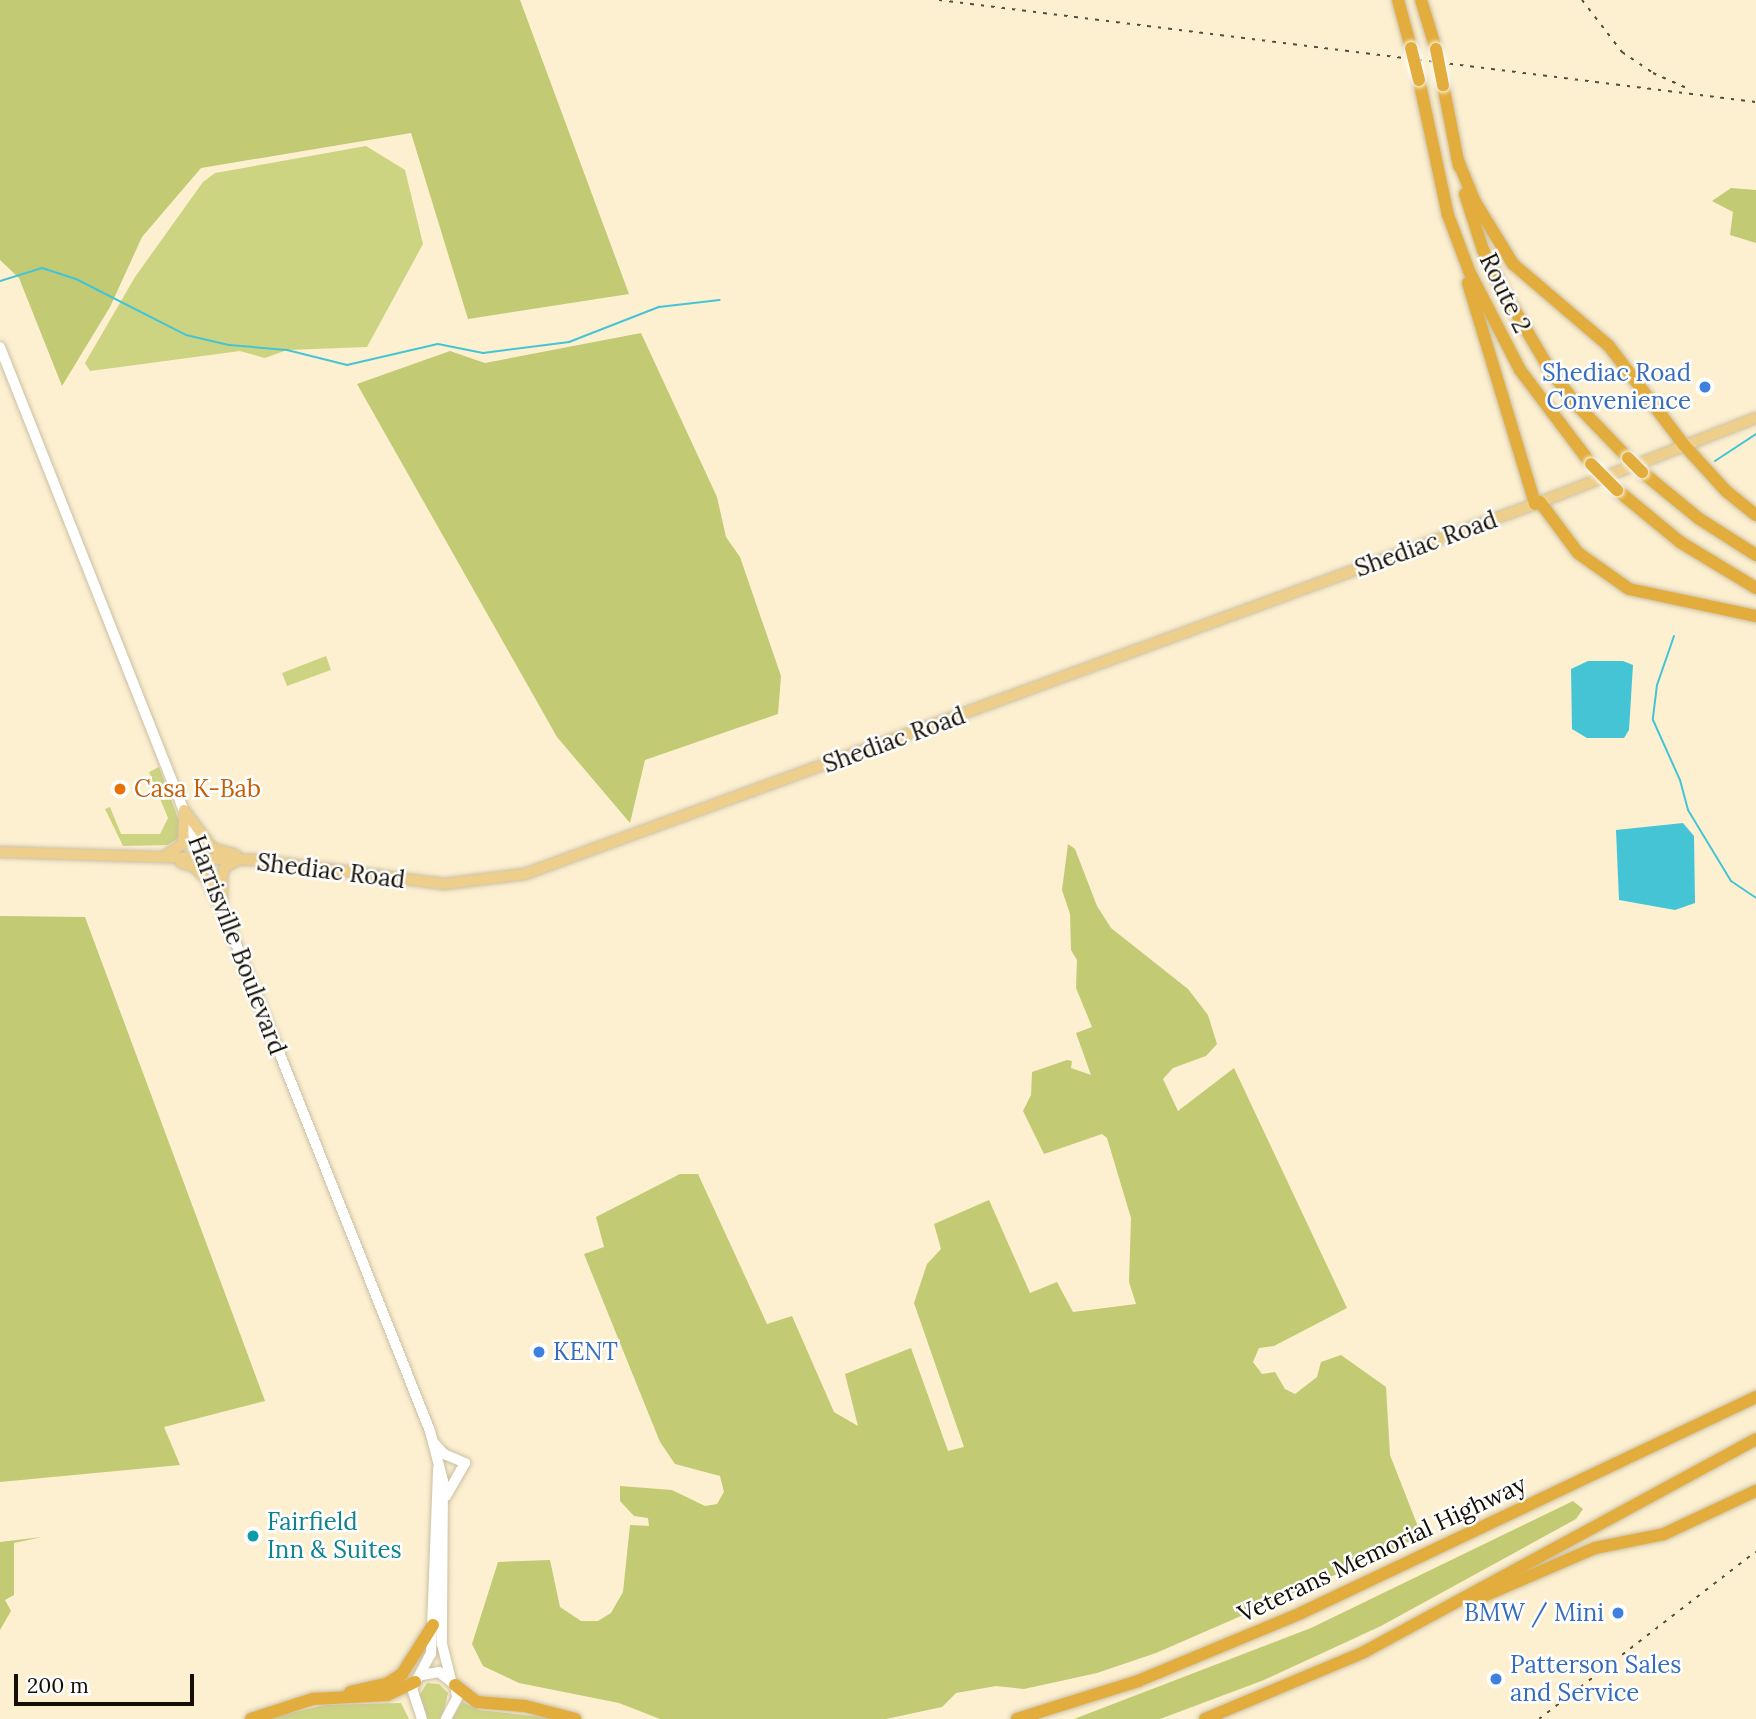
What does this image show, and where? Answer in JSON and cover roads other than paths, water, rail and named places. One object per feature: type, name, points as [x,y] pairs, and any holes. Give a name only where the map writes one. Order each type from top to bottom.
[{"type":"highway","name":"Route 2","points":[[1398,0],[1419,80],[1448,215],[1469,271],[1520,370],[1591,464],[1616,490],[1680,542],[1756,587]]},
{"type":"highway","name":"Route 2","points":[[1421,0],[1436,49],[1457,158],[1483,250],[1505,294],[1577,405],[1642,472],[1698,518],[1756,555]]},
{"type":"highway","points":[[1457,158],[1475,202],[1513,264],[1609,346],[1684,445],[1756,515]]},
{"type":"highway","points":[[1448,215],[1537,503],[1578,553],[1629,589],[1666,600],[1756,616]]},
{"type":"highway","name":"Veterans Memorial Highway","points":[[1017,1719],[1138,1681],[1301,1612],[1756,1397]]},
{"type":"highway","points":[[1364,1651],[1756,1439]]},
{"type":"highway","points":[[1205,1719],[1364,1651],[1544,1567],[1595,1548],[1664,1534],[1756,1491]]},
{"type":"highway","points":[[251,1719],[388,1682],[402,1674],[433,1625]]},
{"type":"highway","points":[[330,1697],[387,1695],[417,1680]]},
{"type":"highway","points":[[453,1682],[477,1702],[526,1706],[575,1719]]},
{"type":"main road","name":"Harrisville Boulevard","points":[[0,347],[431,1440],[445,1503],[442,1644],[457,1698],[446,1719]]},
{"type":"main road","name":"Shediac Road","points":[[0,852],[255,860],[426,883],[474,883],[525,874],[1537,503],[1756,418]]},
{"type":"main road","points":[[161,858],[183,844],[184,810]]},
{"type":"main road","points":[[184,810],[212,848],[255,860]]},
{"type":"main road","points":[[161,858],[193,866],[206,878],[222,908]]},
{"type":"main road","points":[[222,908],[225,867],[255,860]]},
{"type":"main road","points":[[431,1440],[444,1454],[465,1463],[445,1503]]},
{"type":"main road","name":"Harrisville Boulevard","points":[[422,1719],[411,1697],[417,1680],[429,1661],[433,1625],[438,1468]]},
{"type":"main road","points":[[417,1680],[433,1671],[453,1682]]},
{"type":"water","points":[[1588,661],[1623,661],[1633,665],[1629,730],[1624,738],[1587,738],[1572,729],[1571,669]]},
{"type":"water","points":[[1683,823],[1694,836],[1695,903],[1675,910],[1619,900],[1616,830]]},
{"type":"waterway","points":[[0,281],[42,268],[78,280],[186,335],[229,345],[287,350],[347,365],[438,344],[483,353],[569,342],[659,307],[720,300]]},
{"type":"waterway","points":[[1715,461],[1756,434]]},
{"type":"waterway","points":[[1674,636],[1657,685],[1653,720],[1680,780],[1688,810],[1731,881],[1756,898]]},
{"type":"railway","points":[[939,0],[1756,102]]},
{"type":"railway","points":[[1582,0],[1622,52],[1653,73],[1685,87]]},
{"type":"railway","points":[[1539,1719],[1756,1551]]},
{"type":"place","name":"Shediac Road Convenience","points":[[1705,387]]},
{"type":"place","name":"Casa K-Bab","points":[[120,789]]},
{"type":"place","name":"KENT","points":[[539,1352]]},
{"type":"place","name":"Fairfield Inn & Suites","points":[[253,1536]]},
{"type":"place","name":"BMW / Mini","points":[[1618,1613]]},
{"type":"place","name":"Patterson Sales and Service","points":[[1496,1679]]}]
